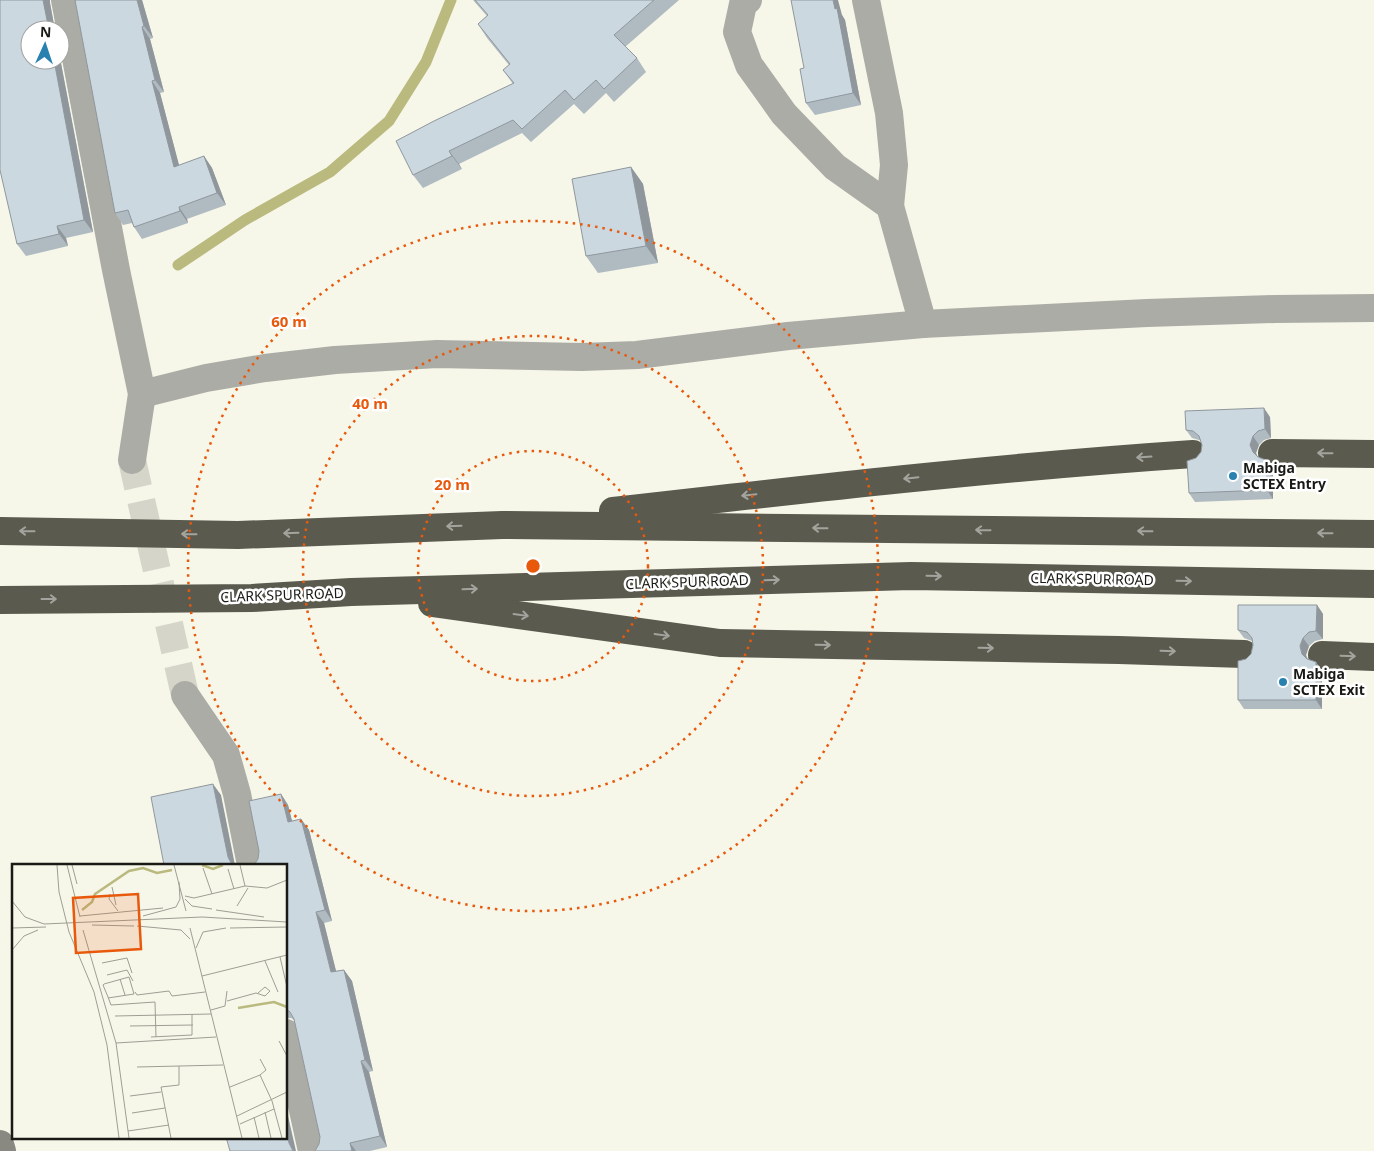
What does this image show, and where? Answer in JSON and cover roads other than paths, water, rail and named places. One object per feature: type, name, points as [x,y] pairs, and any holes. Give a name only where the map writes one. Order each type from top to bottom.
[{"type":"highway","points":[[1272,453],[1374,454]]},
{"type":"highway","points":[[502,524],[748,495],[959,473],[1081,461],[1193,454]]},
{"type":"highway","points":[[0,531],[238,535],[502,524],[1374,534]]},
{"type":"highway","name":"CLARK SPUR ROAD","points":[[0,600],[252,598],[351,592],[910,576],[1374,584]]},
{"type":"highway","points":[[351,592],[720,643],[1244,654]]},
{"type":"highway","points":[[1322,655],[1374,657]]},
{"type":"main road","points":[[0,1144],[2,1151]]},
{"type":"street","points":[[65,0],[116,270],[142,394],[132,460]]},
{"type":"street","points":[[748,0],[743,4],[737,32],[749,65],[784,114],[835,167],[890,206]]},
{"type":"street","points":[[866,0],[889,113],[894,165],[890,206],[923,324]]},
{"type":"street","points":[[142,394],[206,378],[265,368],[335,360],[437,354],[582,357],[637,355],[788,336],[923,324],[1157,313],[1374,308]]},
{"type":"street","points":[[185,695],[226,755],[237,794],[251,864]]},
{"type":"street","points":[[288,1042],[312,1151]]},
{"type":"waterway","points":[[178,265],[245,220],[330,172],[389,121],[426,62],[451,0]]},
{"type":"tunnel","points":[[132,460],[185,695]]},
{"type":"place","name":"Mabiga SCTEX Entry","points":[[1233,476]]},
{"type":"place","name":"Mabiga SCTEX Exit","points":[[1283,682]]}]
